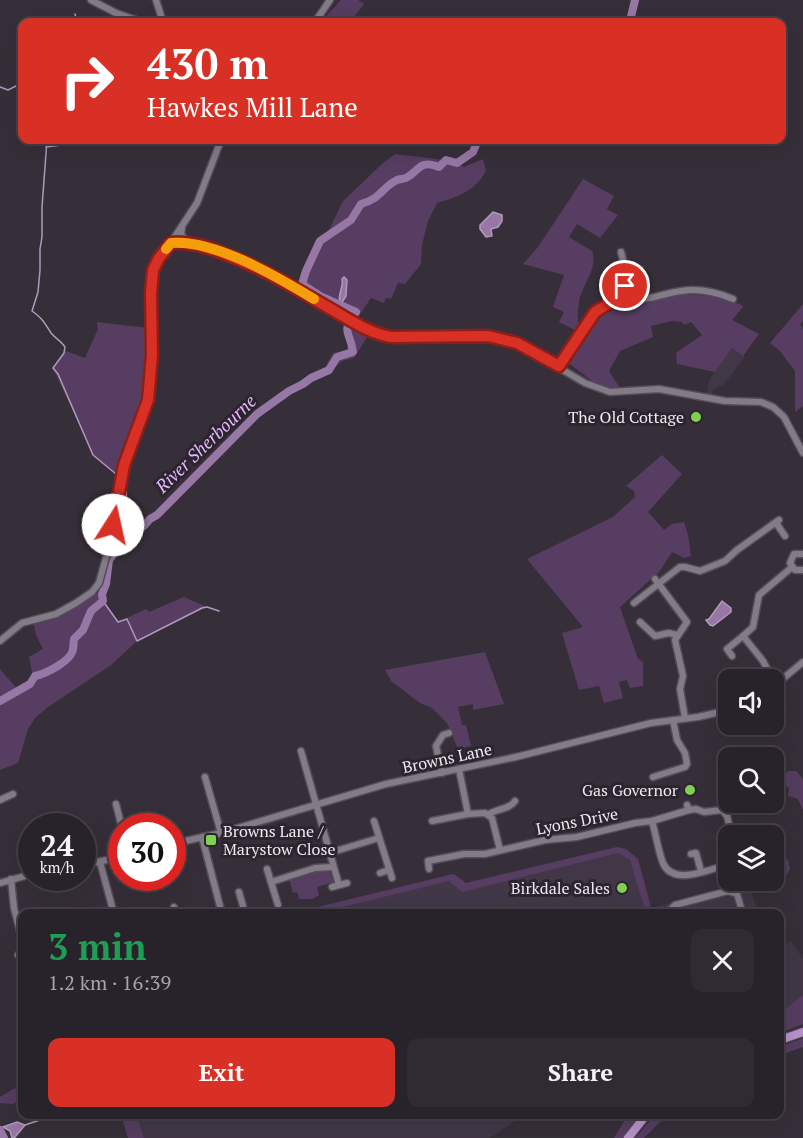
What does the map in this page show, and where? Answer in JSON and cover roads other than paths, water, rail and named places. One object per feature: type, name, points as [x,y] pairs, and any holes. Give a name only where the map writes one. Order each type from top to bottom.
[{"type":"main road","points":[[784,1039],[803,1032]]},
{"type":"main road","points":[[628,1138],[643,1119]]},
{"type":"street","points":[[91,0],[130,18]]},
{"type":"street","points":[[156,0],[162,18]]},
{"type":"street","points":[[318,18],[330,0]]},
{"type":"street","points":[[0,641],[22,623],[56,614],[69,607],[92,592],[99,584],[110,543],[124,465],[148,400],[152,355],[153,270],[197,203],[219,144]]},
{"type":"street","points":[[182,228],[181,234],[188,243]]},
{"type":"street","points":[[171,243],[188,243],[239,259],[267,272],[355,324],[391,337],[473,336],[503,339],[517,343],[585,383],[610,393],[659,389],[725,401],[761,402],[773,407],[784,417],[803,453]]},
{"type":"street","points":[[559,366],[595,312],[616,300],[621,294],[625,286],[625,266],[621,252]]},
{"type":"street","points":[[621,294],[638,300],[681,291],[699,290],[714,292],[733,299]]},
{"type":"street","points":[[634,603],[657,582],[682,566],[700,571],[725,561],[778,521],[785,536]]},
{"type":"street","points":[[791,568],[791,556],[797,553],[803,554]]},
{"type":"street","points":[[791,568],[797,571],[803,570]]},
{"type":"street","points":[[732,656],[727,649],[753,627],[759,595],[791,568]]},
{"type":"street","points":[[657,582],[687,622],[677,635],[676,643],[683,676],[680,689],[685,718]]},
{"type":"street","points":[[640,622],[655,636],[669,633],[677,635]]},
{"type":"street","points":[[743,636],[763,660],[767,669]]},
{"type":"street","points":[[784,676],[803,662]]},
{"type":"street","name":"Browns Lane","points":[[186,841],[221,833],[386,784],[536,753],[625,729],[718,713]]},
{"type":"street","points":[[653,777],[685,767],[687,764],[685,753],[676,740],[673,720]]},
{"type":"street","points":[[442,773],[436,746],[443,735],[449,733]]},
{"type":"street","points":[[301,751],[333,867],[335,886],[347,883]]},
{"type":"street","points":[[459,769],[468,814]]},
{"type":"street","points":[[205,777],[221,833]]},
{"type":"street","points":[[5,800],[13,794]]},
{"type":"street","points":[[489,814],[497,809],[515,805]]},
{"type":"street","points":[[115,808],[117,813]]},
{"type":"street","name":"Lyons Drive","points":[[429,869],[427,858],[486,854],[555,838],[577,837],[652,821],[691,808],[704,812],[723,810],[729,825]]},
{"type":"street","points":[[436,821],[481,812],[489,814],[500,850]]},
{"type":"street","points":[[374,821],[392,879]]},
{"type":"street","points":[[652,821],[664,866],[669,871],[683,877],[718,867]]},
{"type":"street","points":[[202,837],[221,909]]},
{"type":"street","points":[[329,853],[379,838]]},
{"type":"street","points":[[696,853],[701,872]]},
{"type":"street","points":[[455,856],[457,864]]},
{"type":"street","points":[[96,863],[108,860]]},
{"type":"street","points":[[100,862],[113,909]]},
{"type":"street","points":[[271,882],[315,868],[333,867]]},
{"type":"street","points":[[267,869],[280,901]]},
{"type":"street","points":[[380,873],[389,870]]},
{"type":"street","points":[[0,883],[18,877]]},
{"type":"street","points":[[11,879],[18,924]]},
{"type":"street","points":[[671,909],[675,905],[728,891],[737,894],[742,909]]},
{"type":"street","points":[[239,892],[245,900],[242,909]]},
{"type":"waterway","name":"River Sherbourne","points":[[631,18],[635,0]]},
{"type":"waterway","points":[[75,14],[76,18]]},
{"type":"waterway","points":[[0,87],[8,90],[18,85]]},
{"type":"waterway","points":[[47,144],[40,270],[38,292],[32,311],[65,347],[64,353],[53,368],[58,374],[93,455],[116,474]]},
{"type":"waterway","points":[[46,147],[69,144]]},
{"type":"waterway","name":"River Sherbourne","points":[[0,701],[30,684],[35,676],[57,666],[71,654],[74,639],[83,630],[91,611],[103,601],[102,594],[106,584],[109,560],[120,546],[129,528],[144,526],[157,515],[257,414],[289,391],[329,370],[337,357],[353,352],[347,329],[356,312],[322,297],[302,284],[320,241],[351,220],[361,204],[373,199],[392,183],[406,178],[423,165],[439,167],[446,160],[457,163],[473,152],[476,144]]},
{"type":"waterway","points":[[126,478],[129,528]]},
{"type":"waterway","points":[[103,601],[118,622],[127,619],[137,641],[202,608],[207,607],[219,611]]},
{"type":"waterway","points":[[25,1125],[43,1119]]},
{"type":"waterway","name":"River Sherbourne","points":[[0,1130],[4,1138]]},
{"type":"place","name":"The Old Cottage","points":[[696,417]]},
{"type":"place","name":"Gas Governor","points":[[690,790]]},
{"type":"place","name":"Browns Lane / Marystow Close","points":[[211,840]]},
{"type":"place","name":"Birkdale Sales","points":[[622,888]]}]
